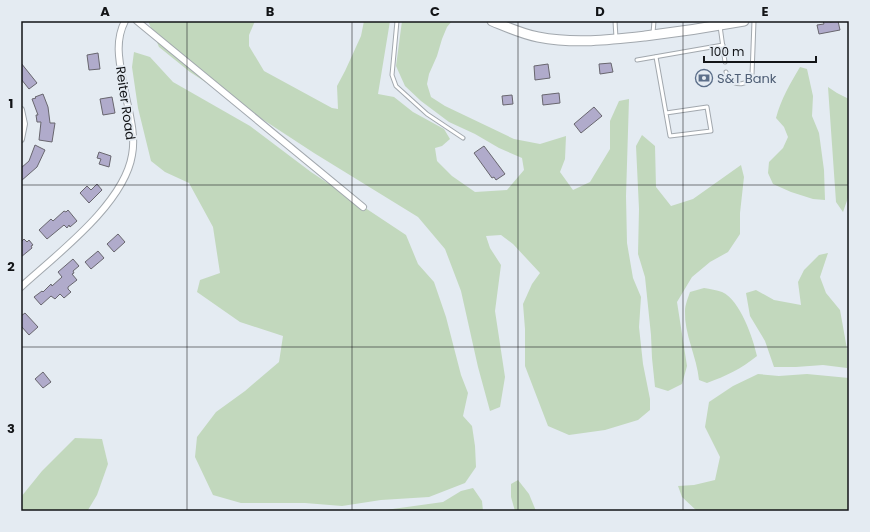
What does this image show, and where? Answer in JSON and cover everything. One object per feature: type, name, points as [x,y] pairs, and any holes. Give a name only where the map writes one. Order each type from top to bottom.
[{"type":"main road","points":[[492,21],[519,32],[538,37],[580,41],[616,40],[744,21]]},
{"type":"street","name":"Reiter Road","points":[[21,287],[95,220],[121,186],[129,170],[133,153],[132,132],[118,41],[120,30],[125,21]]},
{"type":"street","points":[[137,21],[363,207]]},
{"type":"street","points":[[21,110],[24,124],[21,139]]},
{"type":"lane","points":[[396,21],[392,75],[396,86],[427,114],[463,138]]},
{"type":"lane","points":[[615,21],[616,40]]},
{"type":"lane","points":[[653,35],[654,21]]},
{"type":"lane","points":[[726,72],[728,79],[738,84],[748,82],[750,79],[752,74],[754,21]]},
{"type":"lane","points":[[720,25],[725,62]]},
{"type":"lane","points":[[637,60],[723,45]]},
{"type":"lane","points":[[656,57],[670,136],[711,131],[707,107],[666,113]]},
{"type":"green space","points":[[148,21],[255,21],[249,35],[249,46],[264,71],[332,108],[338,109],[337,86],[361,36],[364,21],[390,21],[378,94],[394,97],[413,112],[444,129],[450,139],[442,146],[435,148],[437,161],[452,176],[475,192],[507,190],[524,170],[522,158],[499,148],[475,134],[449,122],[421,101],[405,86],[396,66],[402,21],[452,21],[447,27],[429,74],[427,84],[431,97],[445,106],[514,139],[540,144],[566,136],[565,159],[560,172],[573,190],[590,182],[610,149],[610,121],[619,101],[629,99],[626,196],[627,243],[633,278],[641,297],[639,327],[643,364],[650,399],[650,410],[638,420],[605,430],[569,435],[548,426],[525,366],[523,304],[532,284],[540,273],[513,244],[501,235],[486,236],[490,248],[501,265],[495,311],[505,377],[500,407],[490,411],[478,367],[461,291],[445,249],[418,217],[314,153],[190,72],[159,47]]},
{"type":"green space","points":[[134,52],[150,57],[173,82],[250,126],[311,172],[406,235],[418,264],[434,282],[446,317],[461,375],[468,393],[463,416],[472,426],[476,467],[465,483],[429,497],[381,500],[342,506],[305,503],[241,503],[213,495],[195,457],[197,437],[216,412],[245,391],[279,362],[283,336],[240,322],[197,292],[200,280],[220,273],[213,227],[189,183],[165,172],[151,161],[138,108],[132,67]]},
{"type":"green space","points":[[800,67],[807,69],[813,96],[812,116],[819,133],[824,170],[825,200],[813,199],[773,184],[768,173],[769,162],[783,148],[788,137],[784,127],[776,118],[783,98]]},
{"type":"green space","points":[[828,87],[849,99],[849,195],[843,212],[836,202]]},
{"type":"green space","points":[[642,135],[655,146],[656,187],[671,206],[693,199],[741,165],[744,177],[740,213],[740,234],[728,252],[710,262],[692,277],[677,302],[687,366],[682,384],[668,391],[655,387],[645,277],[638,254],[639,209],[636,146]]},
{"type":"green space","points":[[828,253],[820,277],[826,293],[840,310],[847,349],[847,368],[823,365],[774,367],[765,341],[750,316],[746,293],[756,290],[774,300],[801,305],[798,282],[804,270],[819,255]]},
{"type":"green space","points":[[704,288],[716,290],[729,296],[745,320],[757,356],[733,372],[707,383],[699,380],[685,320],[685,311],[690,292]]},
{"type":"green space","points":[[758,374],[779,376],[807,374],[849,378],[849,511],[697,511],[682,497],[678,486],[694,485],[715,480],[720,457],[705,427],[709,402],[733,386]]},
{"type":"green space","points":[[75,438],[102,439],[108,464],[97,495],[88,510],[21,511],[21,497],[42,471]]},
{"type":"green space","points":[[518,480],[529,494],[536,511],[515,511],[511,497],[511,484]]},
{"type":"green space","points":[[473,488],[482,501],[483,511],[378,511],[443,502],[461,491]]},
{"type":"building","points":[[823,21],[838,21],[840,30],[819,34],[817,25],[824,24]]},
{"type":"building","points":[[98,53],[100,69],[89,70],[87,55]]},
{"type":"building","points":[[21,63],[37,83],[29,89],[21,79]]},
{"type":"building","points":[[611,63],[613,72],[600,74],[599,64]]},
{"type":"building","points":[[548,64],[550,78],[535,80],[534,66]]},
{"type":"building","points":[[559,93],[560,103],[543,105],[542,95]]},
{"type":"building","points":[[43,94],[48,107],[50,123],[55,123],[52,142],[39,140],[41,122],[37,122],[36,115],[38,115],[32,99]]},
{"type":"building","points":[[512,95],[513,104],[503,105],[502,96]]},
{"type":"building","points":[[112,97],[115,113],[103,115],[100,99]]},
{"type":"building","points":[[594,107],[602,116],[581,133],[574,124]]},
{"type":"building","points":[[35,145],[45,150],[37,167],[21,181],[21,168],[29,161]]},
{"type":"building","points":[[484,146],[505,174],[496,180],[494,177],[492,178],[474,153]]},
{"type":"building","points":[[99,152],[111,156],[109,167],[99,164],[101,159],[97,158]]},
{"type":"building","points":[[97,184],[102,190],[89,203],[80,193],[87,186],[91,190]]},
{"type":"building","points":[[68,210],[77,221],[70,227],[69,225],[67,228],[64,225],[47,239],[39,230],[51,219],[53,221],[64,211],[66,212]]},
{"type":"building","points":[[118,234],[125,242],[114,252],[107,244]]},
{"type":"building","points":[[24,239],[27,242],[29,240],[33,245],[31,246],[32,248],[21,257],[21,242]]},
{"type":"building","points":[[98,251],[104,258],[91,269],[85,262]]},
{"type":"building","points":[[73,259],[79,266],[73,271],[74,273],[72,274],[77,280],[68,287],[71,292],[64,298],[60,294],[55,299],[51,296],[41,305],[34,297],[42,291],[43,292],[51,284],[52,286],[62,277],[58,272]]},
{"type":"building","points":[[25,313],[38,327],[29,335],[21,326],[21,316]]},
{"type":"building","points":[[43,372],[51,382],[43,388],[35,379]]},
{"type":"place","name":"S&T Bank","points":[[704,78]]}]
